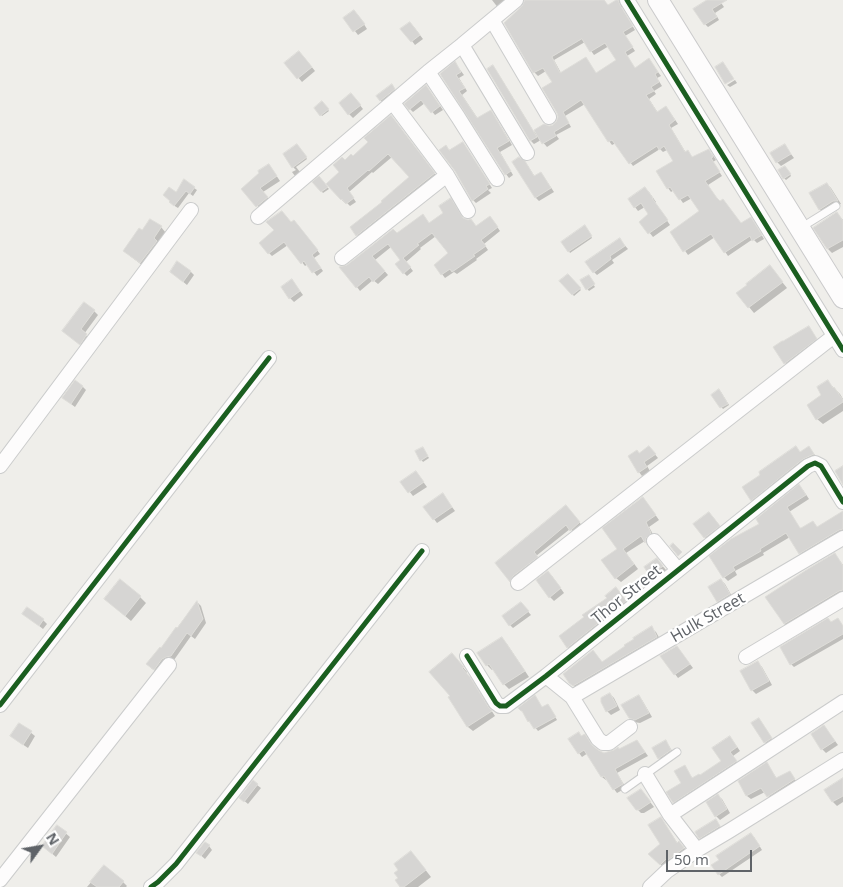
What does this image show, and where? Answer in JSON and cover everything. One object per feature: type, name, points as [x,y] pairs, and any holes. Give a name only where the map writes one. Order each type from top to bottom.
[{"type":"street","points":[[258,217],[428,72],[516,0]]},
{"type":"street","points":[[627,0],[843,350]]},
{"type":"street","points":[[658,0],[799,228],[833,275],[843,298]]},
{"type":"street","points":[[492,20],[549,117]]},
{"type":"street","points":[[462,45],[527,153]]},
{"type":"street","points":[[428,72],[497,179]]},
{"type":"street","points":[[393,103],[447,175],[468,211]]},
{"type":"street","points":[[342,258],[447,175]]},
{"type":"street","points":[[0,466],[191,210]]},
{"type":"street","points":[[518,583],[834,336]]},
{"type":"street","points":[[0,705],[269,358]]},
{"type":"street","name":"Thor Street","points":[[467,656],[496,703],[500,706],[506,706],[808,466],[815,463],[821,466],[843,502]]},
{"type":"street","name":"Hulk Street","points":[[572,697],[843,538]]},
{"type":"street","points":[[654,541],[678,570]]},
{"type":"street","points":[[152,887],[176,864],[422,551]]},
{"type":"street","points":[[746,657],[843,599]]},
{"type":"street","points":[[0,880],[169,665]]},
{"type":"street","points":[[546,676],[572,697],[598,739],[603,743],[609,743],[630,726]]},
{"type":"street","points":[[670,814],[843,702]]},
{"type":"street","points":[[650,887],[667,871],[697,850],[843,760]]},
{"type":"street","points":[[645,774],[670,814],[697,850]]},
{"type":"lane","points":[[799,228],[836,206]]},
{"type":"lane","points":[[625,789],[677,752]]},
{"type":"building","points":[[525,0],[604,0],[608,5],[618,0],[633,26],[623,32],[633,47],[625,52],[635,68],[649,58],[658,72],[655,74],[659,82],[651,87],[654,91],[646,95],[657,112],[666,106],[675,120],[669,125],[685,152],[688,150],[692,157],[709,149],[713,157],[711,158],[720,172],[705,181],[720,201],[723,199],[741,223],[751,217],[762,235],[752,241],[750,236],[724,253],[711,234],[683,252],[670,232],[699,211],[688,195],[679,200],[670,187],[667,189],[656,171],[673,161],[664,146],[659,150],[657,146],[629,164],[612,140],[608,142],[581,100],[563,112],[569,123],[554,132],[556,136],[542,144],[534,130],[544,124],[553,125],[558,117],[542,88],[552,82],[543,68],[533,73],[504,23],[522,6]],"holes":[[[582,39],[590,52],[605,43],[616,60],[596,73],[586,57],[560,73],[552,57]]]},
{"type":"building","points":[[707,0],[727,0],[712,9],[717,17],[704,25],[693,9]]},
{"type":"building","points":[[354,10],[365,24],[353,32],[343,18]]},
{"type":"building","points":[[410,22],[420,35],[411,42],[400,29]]},
{"type":"building","points":[[299,51],[312,67],[297,79],[284,63]]},
{"type":"building","points":[[455,61],[461,72],[456,75],[465,88],[459,91],[477,118],[491,110],[509,141],[497,148],[511,171],[505,175],[440,74]]},
{"type":"building","points":[[723,62],[734,79],[725,84],[715,67]]},
{"type":"building","points":[[493,65],[537,137],[530,141],[487,69]]},
{"type":"building","points":[[392,84],[395,89],[380,101],[376,96]]},
{"type":"building","points":[[426,85],[440,106],[431,113],[421,100],[409,110],[404,104]]},
{"type":"building","points":[[351,93],[361,105],[348,115],[339,103]]},
{"type":"building","points":[[322,101],[329,109],[320,116],[314,108]]},
{"type":"building","points":[[391,115],[435,173],[356,236],[350,227],[382,202],[409,177],[388,154],[347,188],[354,198],[346,204],[326,184],[339,172],[333,165],[342,157],[345,160],[351,154],[353,156],[368,142],[364,138]]},
{"type":"building","points":[[463,142],[490,184],[486,186],[488,189],[472,201],[455,171],[439,150],[446,145],[449,150]]},
{"type":"building","points":[[297,144],[307,157],[292,168],[283,154]]},
{"type":"building","points":[[785,144],[791,154],[776,163],[770,153]]},
{"type":"building","points":[[519,157],[525,161],[534,176],[541,172],[551,188],[535,198],[512,162]]},
{"type":"building","points":[[269,164],[277,176],[260,188],[268,197],[256,207],[241,189],[259,173],[258,171]]},
{"type":"building","points":[[785,166],[791,174],[783,179],[778,170]]},
{"type":"building","points":[[319,176],[328,187],[321,192],[312,182]]},
{"type":"building","points":[[184,179],[195,187],[190,194],[186,191],[174,206],[163,195],[169,187],[176,192]]},
{"type":"building","points":[[827,183],[838,201],[833,201],[819,210],[809,193]]},
{"type":"building","points":[[645,187],[668,220],[648,234],[639,222],[648,214],[641,203],[634,208],[628,199]]},
{"type":"building","points":[[451,198],[463,218],[471,219],[476,226],[490,216],[498,227],[481,240],[486,246],[452,272],[450,269],[441,275],[434,265],[448,253],[432,233],[403,258],[411,267],[403,274],[395,264],[400,260],[388,244],[372,256],[385,271],[373,282],[369,277],[356,288],[339,267],[347,265],[393,229],[397,233],[423,214],[429,223],[443,213],[439,206]]},
{"type":"building","points":[[282,211],[291,222],[294,220],[318,250],[312,255],[321,268],[312,273],[304,261],[301,264],[284,242],[268,254],[259,243],[274,230],[266,222]]},
{"type":"building","points":[[837,212],[843,221],[843,240],[827,249],[813,228]]},
{"type":"building","points":[[150,219],[162,226],[154,238],[157,241],[140,263],[123,251],[139,228],[142,230]]},
{"type":"building","points":[[585,225],[592,236],[568,252],[561,242]]},
{"type":"building","points":[[620,238],[625,246],[610,256],[611,259],[593,273],[585,262]]},
{"type":"building","points":[[177,261],[191,271],[183,282],[170,272]]},
{"type":"building","points":[[770,265],[783,282],[748,308],[736,293]]},
{"type":"building","points":[[568,274],[581,288],[572,295],[559,281]]},
{"type":"building","points":[[589,275],[595,284],[586,290],[580,280]]},
{"type":"building","points":[[292,279],[300,291],[289,299],[281,287]]},
{"type":"building","points":[[84,302],[95,310],[81,329],[87,334],[80,345],[62,331]]},
{"type":"building","points":[[809,326],[817,339],[784,364],[773,347]]},
{"type":"building","points":[[75,380],[83,386],[71,404],[62,398]]},
{"type":"building","points":[[828,380],[843,402],[816,420],[807,405],[821,395],[817,387]]},
{"type":"building","points":[[719,389],[728,404],[720,408],[711,395]]},
{"type":"building","points":[[649,446],[656,454],[644,462],[647,467],[638,473],[628,456],[637,450],[639,453]]},
{"type":"building","points":[[796,446],[800,452],[809,446],[814,454],[803,459],[751,501],[742,487],[760,475],[759,472]]},
{"type":"building","points":[[423,447],[428,456],[420,461],[415,451]]},
{"type":"building","points":[[843,466],[843,485],[835,471]]},
{"type":"building","points":[[416,471],[424,482],[408,493],[400,482]]},
{"type":"building","points":[[799,484],[806,495],[787,507],[800,528],[813,521],[817,527],[843,511],[843,529],[799,554],[786,533],[760,549],[761,551],[733,567],[735,570],[723,578],[709,556],[731,539],[759,524],[756,519]]},
{"type":"building","points":[[443,493],[452,507],[433,520],[423,507]]},
{"type":"building","points":[[643,497],[656,515],[646,522],[651,533],[646,538],[645,543],[641,536],[623,549],[634,564],[615,579],[601,560],[617,549],[602,528]]},
{"type":"building","points":[[566,505],[580,522],[570,531],[566,525],[534,552],[538,557],[513,576],[510,582],[495,563]]},
{"type":"building","points":[[709,512],[720,526],[704,538],[693,524]]},
{"type":"building","points":[[673,543],[682,552],[678,556],[670,546]]},
{"type":"building","points":[[835,553],[843,566],[843,590],[784,624],[765,597]]},
{"type":"building","points":[[657,558],[663,566],[650,576],[644,567]]},
{"type":"building","points":[[548,571],[561,588],[549,598],[536,580]]},
{"type":"building","points":[[120,579],[141,596],[125,616],[104,599]]},
{"type":"building","points":[[721,579],[730,594],[717,602],[708,587]]},
{"type":"building","points":[[616,587],[626,601],[567,648],[559,636],[584,617],[582,615],[607,598],[605,596]]},
{"type":"building","points":[[197,601],[203,619],[191,636],[187,633],[171,656],[162,659],[154,670],[146,664],[161,648]]},
{"type":"building","points":[[521,602],[529,611],[509,626],[502,616]]},
{"type":"building","points":[[27,607],[44,619],[39,626],[22,614]]},
{"type":"building","points":[[828,618],[831,622],[838,618],[843,626],[843,634],[790,665],[780,647]]},
{"type":"building","points":[[652,626],[657,637],[573,686],[563,674],[593,650],[602,662]]},
{"type":"building","points":[[502,637],[525,671],[503,685],[489,664],[486,666],[477,653]]},
{"type":"building","points":[[677,646],[690,664],[674,675],[660,656]]},
{"type":"building","points":[[452,653],[464,667],[462,668],[492,711],[467,727],[448,697],[450,696],[429,672]]},
{"type":"building","points":[[758,661],[769,681],[751,691],[740,671]]},
{"type":"building","points":[[610,693],[617,706],[606,712],[601,698]]},
{"type":"building","points":[[535,695],[542,707],[548,704],[556,717],[534,729],[518,708]]},
{"type":"building","points":[[639,695],[649,713],[635,720],[629,718],[621,705]]},
{"type":"building","points":[[759,718],[772,738],[764,743],[751,723]]},
{"type":"building","points":[[19,723],[32,731],[23,745],[10,736]]},
{"type":"building","points":[[824,725],[835,741],[821,750],[811,734]]},
{"type":"building","points":[[579,732],[581,736],[585,734],[592,745],[604,753],[618,747],[619,749],[637,740],[645,752],[615,769],[623,784],[613,790],[604,776],[601,777],[584,750],[578,754],[568,739]]},
{"type":"building","points":[[730,736],[737,747],[730,752],[737,761],[673,803],[666,792],[681,783],[674,771],[685,765],[692,778],[700,775],[721,761],[712,748]]},
{"type":"building","points":[[666,740],[671,750],[658,759],[652,748]]},
{"type":"building","points":[[767,762],[776,778],[790,771],[795,779],[767,797],[761,788],[746,796],[738,781]]},
{"type":"building","points":[[843,778],[843,796],[832,802],[824,790]]},
{"type":"building","points":[[253,780],[258,784],[244,802],[239,798]]},
{"type":"building","points":[[641,789],[651,802],[636,810],[627,798]]},
{"type":"building","points":[[718,794],[727,809],[715,817],[706,802]]},
{"type":"building","points":[[661,817],[677,843],[679,841],[684,848],[668,860],[667,858],[660,865],[648,854],[660,844],[648,825]]},
{"type":"building","points":[[716,819],[720,826],[699,839],[695,832]]},
{"type":"building","points":[[57,825],[67,832],[52,854],[42,846]]},
{"type":"building","points":[[751,833],[760,846],[718,875],[711,865],[719,860],[716,856]]},
{"type":"building","points":[[205,842],[210,845],[201,856],[196,853]]},
{"type":"building","points":[[411,851],[426,870],[404,887],[400,887],[395,880],[398,878],[394,873],[398,870],[394,864]]},
{"type":"building","points":[[104,865],[124,881],[119,887],[97,887],[90,882]]},
{"type":"cycle path","points":[[627,0],[843,350]]},
{"type":"cycle path","points":[[0,705],[269,358]]},
{"type":"cycle path","points":[[467,656],[496,703],[500,706],[506,706],[808,466],[815,463],[821,466],[843,502]]},
{"type":"cycle path","points":[[151,887],[176,864],[422,551]]}]
